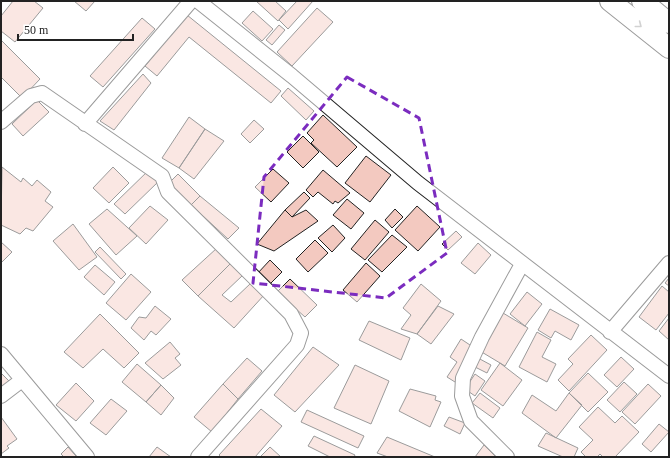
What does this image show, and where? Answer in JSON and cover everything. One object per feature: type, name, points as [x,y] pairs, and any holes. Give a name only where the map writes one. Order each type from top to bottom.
[{"type":"main road","points":[[610,1],[669,48]]},
{"type":"main road","points":[[642,1],[669,23]]},
{"type":"street","points":[[85,124],[190,1]]},
{"type":"street","points":[[198,1],[292,76],[418,183],[669,376]]},
{"type":"street","points":[[1,122],[31,96],[42,93],[162,176],[168,192],[291,314],[301,333],[297,345],[198,457]]},
{"type":"street","points":[[610,332],[669,262]]},
{"type":"street","points":[[507,457],[471,421],[462,396],[463,378],[488,326],[522,264]]},
{"type":"street","points":[[1,354],[87,457]]},
{"type":"street","points":[[1,396],[22,380]]},
{"type":"highlighted area","points":[[347,77],[419,118],[447,253],[386,298],[253,283],[264,177]]},
{"type":"building","points":[[13,1],[34,1],[43,8],[15,42],[1,31],[1,16]]},
{"type":"building","points":[[74,1],[95,1],[86,11]]},
{"type":"building","points":[[256,1],[275,1],[286,11],[278,21]]},
{"type":"building","points":[[297,1],[313,1],[288,29],[279,20]]},
{"type":"building","points":[[317,8],[333,22],[292,66],[277,52]]},
{"type":"building","points":[[253,11],[273,29],[262,41],[242,23]]},
{"type":"building","points":[[187,15],[281,91],[271,103],[189,37],[157,76],[145,66]]},
{"type":"building","points":[[142,18],[155,29],[103,87],[90,76]]},
{"type":"building","points":[[279,25],[285,30],[272,45],[266,40]]},
{"type":"building","points":[[1,40],[40,79],[22,98],[1,77]]},
{"type":"building","points":[[143,74],[151,83],[114,130],[100,121]]},
{"type":"building","points":[[288,88],[314,111],[306,120],[281,96]]},
{"type":"building","points":[[37,100],[49,112],[23,136],[12,124]]},
{"type":"building","points":[[323,115],[357,147],[337,167],[311,143],[314,140],[307,133]]},
{"type":"building","points":[[189,117],[205,129],[179,168],[162,158]]},
{"type":"building","points":[[254,120],[264,129],[250,143],[241,134]]},
{"type":"building","points":[[205,129],[224,141],[194,179],[179,168]]},
{"type":"building","points":[[303,136],[319,152],[303,168],[287,152]]},
{"type":"building","points":[[366,156],[391,175],[370,202],[345,183]]},
{"type":"building","points":[[2,167],[21,182],[23,178],[32,186],[37,180],[51,192],[45,201],[53,207],[33,231],[26,228],[20,234],[1,225]]},
{"type":"building","points":[[113,167],[129,183],[109,203],[93,188]]},
{"type":"building","points":[[151,168],[159,181],[125,214],[114,204]]},
{"type":"building","points":[[273,169],[289,183],[271,202],[255,187]]},
{"type":"building","points":[[323,170],[350,193],[338,203],[335,201],[333,204],[318,192],[313,197],[306,190]]},
{"type":"building","points":[[178,174],[200,196],[191,205],[169,183]]},
{"type":"building","points":[[304,192],[310,198],[292,217],[285,210]]},
{"type":"building","points":[[200,196],[239,228],[228,239],[191,205]]},
{"type":"building","points":[[347,199],[364,213],[351,229],[333,215]]},
{"type":"building","points":[[150,206],[168,220],[146,244],[129,228]]},
{"type":"building","points":[[417,206],[440,227],[418,251],[395,230]]},
{"type":"building","points":[[107,209],[137,236],[116,255],[89,224]]},
{"type":"building","points":[[395,209],[403,217],[392,228],[385,220]]},
{"type":"building","points":[[285,210],[292,217],[306,210],[318,221],[274,251],[257,244]]},
{"type":"building","points":[[375,220],[389,232],[365,260],[351,249]]},
{"type":"building","points":[[73,224],[97,257],[79,270],[53,241]]},
{"type":"building","points":[[333,225],[345,238],[332,252],[318,238]]},
{"type":"building","points":[[456,231],[462,237],[448,250],[442,244]]},
{"type":"building","points":[[392,235],[407,247],[382,272],[368,260]]},
{"type":"building","points":[[315,240],[328,253],[308,272],[296,259]]},
{"type":"building","points":[[1,242],[12,252],[2,262],[1,261]]},
{"type":"building","points":[[478,243],[491,255],[475,274],[461,263]]},
{"type":"building","points":[[100,247],[126,274],[121,279],[95,252]]},
{"type":"building","points":[[217,248],[231,263],[198,296],[182,280]]},
{"type":"building","points":[[270,260],[282,272],[269,285],[257,274]]},
{"type":"building","points":[[231,263],[243,275],[222,295],[231,302],[251,283],[265,294],[234,328],[198,296]]},
{"type":"building","points":[[366,263],[380,276],[357,302],[343,290]]},
{"type":"building","points":[[95,265],[115,282],[104,295],[84,277]]},
{"type":"building","points":[[131,274],[151,292],[126,320],[106,303]]},
{"type":"building","points":[[669,278],[669,286],[665,283]]},
{"type":"building","points":[[290,279],[317,305],[305,317],[277,292]]},
{"type":"building","points":[[421,284],[441,301],[417,334],[401,329],[411,315],[403,308]]},
{"type":"building","points":[[662,286],[669,292],[669,313],[656,330],[639,317]]},
{"type":"building","points":[[527,292],[542,304],[525,326],[510,314]]},
{"type":"building","points":[[155,306],[171,319],[156,335],[151,331],[144,340],[131,328],[139,317],[146,318]]},
{"type":"building","points":[[438,306],[454,314],[431,344],[417,334]]},
{"type":"building","points":[[550,309],[579,325],[571,340],[555,331],[551,338],[538,330]]},
{"type":"building","points":[[503,313],[528,328],[505,366],[480,351]]},
{"type":"building","points":[[100,314],[139,353],[124,368],[103,349],[83,368],[64,352]]},
{"type":"building","points":[[669,318],[669,340],[659,331]]},
{"type":"building","points":[[369,321],[410,338],[401,360],[359,340]]},
{"type":"building","points":[[537,332],[551,340],[542,357],[556,364],[547,382],[519,367]]},
{"type":"building","points":[[591,335],[607,350],[569,391],[558,380],[573,364],[568,359]]},
{"type":"building","points":[[461,339],[473,347],[465,368],[455,382],[447,377],[457,362],[450,357]]},
{"type":"building","points":[[170,342],[180,354],[175,358],[181,365],[163,379],[145,363]]},
{"type":"building","points":[[313,347],[339,365],[295,412],[274,395]]},
{"type":"building","points":[[621,357],[634,369],[617,387],[604,375]]},
{"type":"building","points":[[247,358],[262,371],[238,399],[223,384]]},
{"type":"building","points":[[478,358],[491,365],[487,373],[473,366]]},
{"type":"building","points":[[500,363],[522,380],[503,406],[481,390]]},
{"type":"building","points":[[137,364],[161,385],[146,402],[122,382]]},
{"type":"building","points":[[355,365],[389,381],[371,424],[334,408]]},
{"type":"building","points":[[1,373],[9,381],[1,388]]},
{"type":"building","points":[[588,373],[608,392],[588,412],[569,393]]},
{"type":"building","points":[[475,374],[485,381],[475,396],[465,389]]},
{"type":"building","points":[[624,382],[637,394],[620,412],[607,400]]},
{"type":"building","points":[[76,383],[94,401],[76,421],[56,405]]},
{"type":"building","points":[[223,384],[238,399],[212,432],[194,417]]},
{"type":"building","points":[[648,384],[661,396],[635,424],[622,412]]},
{"type":"building","points":[[161,385],[174,398],[161,415],[146,402]]},
{"type":"building","points":[[410,389],[436,396],[435,400],[441,402],[430,427],[399,411]]},
{"type":"building","points":[[480,393],[500,408],[493,418],[472,403]]},
{"type":"building","points":[[569,393],[582,405],[556,438],[522,413],[532,395],[556,411]]},
{"type":"building","points":[[111,399],[127,411],[106,435],[90,423]]},
{"type":"building","points":[[598,407],[615,423],[622,416],[639,432],[615,457],[603,457],[600,454],[597,457],[586,457],[581,452],[593,440],[579,427]]},
{"type":"building","points":[[261,409],[282,426],[255,457],[221,457],[219,455]]},
{"type":"building","points":[[307,410],[364,436],[358,448],[301,422]]},
{"type":"building","points":[[1,417],[17,439],[7,446],[9,448],[1,454]]},
{"type":"building","points":[[449,417],[465,423],[460,434],[444,426]]},
{"type":"building","points":[[659,424],[669,432],[651,452],[642,444]]},
{"type":"building","points":[[546,433],[578,448],[574,457],[563,457],[538,446]]},
{"type":"building","points":[[314,436],[355,455],[354,457],[330,457],[308,446]]},
{"type":"building","points":[[387,437],[435,457],[388,457],[377,453]]},
{"type":"building","points":[[484,445],[496,457],[475,457]]},
{"type":"building","points":[[68,447],[76,456],[64,457],[61,454]]},
{"type":"building","points":[[157,447],[171,457],[149,457]]},
{"type":"building","points":[[270,447],[281,457],[260,457]]}]
